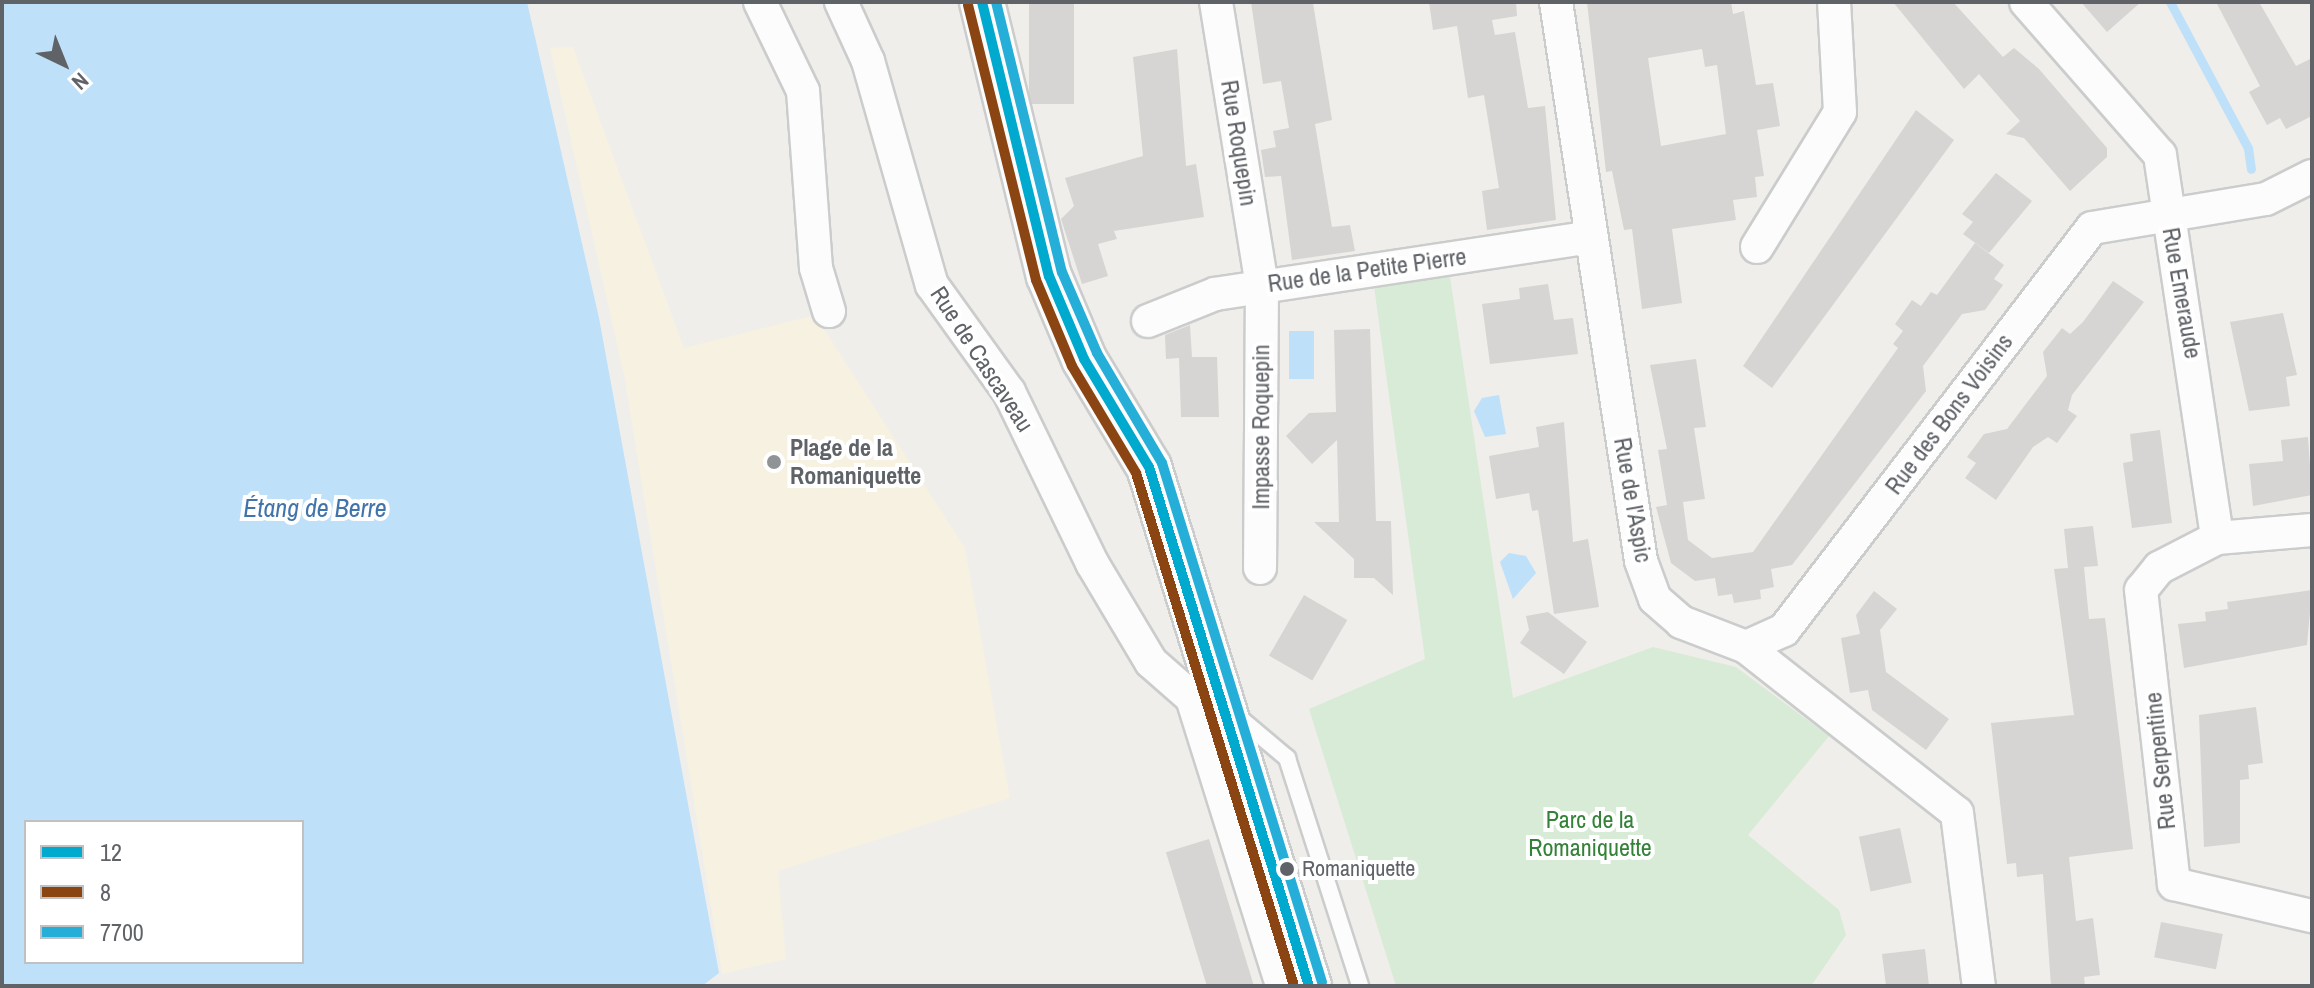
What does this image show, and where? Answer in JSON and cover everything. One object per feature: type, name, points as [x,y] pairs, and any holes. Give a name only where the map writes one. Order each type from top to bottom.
[{"type":"main road","points":[[982,2],[1049,276],[1084,359],[1149,467],[1208,702],[1309,986]]},
{"type":"street","points":[[760,2],[803,91],[816,268],[829,311]]},
{"type":"street","name":"Rue de Cascaveau","points":[[841,2],[868,61],[932,285],[1009,392],[1092,563],[1151,662],[1208,702]]},
{"type":"street","name":"Rue Roquepin","points":[[1216,2],[1262,285]]},
{"type":"street","name":"Rue de l'Aspic","points":[[1556,2],[1641,561],[1655,599],[1681,622],[1746,647],[1957,813],[1979,986]]},
{"type":"street","points":[[1757,247],[1840,112],[1834,2]]},
{"type":"street","name":"Rue Emeraude","points":[[2026,2],[2160,155],[2217,538]]},
{"type":"street","name":"Rue des Bons Voisins","points":[[1746,647],[1784,630],[2092,228],[2266,199],[2312,176]]},
{"type":"street","name":"Rue de la Petite Pierre","points":[[1148,321],[1215,294],[1262,285],[1591,237]]},
{"type":"street","name":"Impasse Roquepin","points":[[1260,568],[1262,285]]},
{"type":"street","points":[[2217,538],[2312,530]]},
{"type":"street","name":"Rue Serpentine","points":[[2217,538],[2159,568],[2141,590],[2174,884],[2312,916]]},
{"type":"street","points":[[1208,702],[1282,986]]},
{"type":"lane","points":[[1208,702],[1287,758],[1360,986]]},
{"type":"green space","name":"Parc de la Romaniquette","points":[[1449,270],[1513,698],[1653,647],[1736,667],[1829,736],[1748,835],[1839,910],[1846,935],[1811,986],[1396,986],[1309,709],[1425,659],[1373,279]]},
{"type":"sand","name":"Plage de la Romaniquette","points":[[573,47],[684,348],[815,315],[965,548],[1010,798],[778,871],[786,959],[722,974],[624,375],[550,48]]},
{"type":"water","name":"Étang de Berre","points":[[2,2],[527,2],[599,318],[719,973],[702,986],[2,986]]},
{"type":"water","points":[[1289,331],[1314,331],[1314,379],[1289,379]]},
{"type":"water","points":[[1499,395],[1506,434],[1485,437],[1474,411],[1482,398]]},
{"type":"water","points":[[1509,553],[1526,556],[1536,573],[1513,599],[1500,562]]},
{"type":"building","points":[[1029,2],[1074,2],[1074,104],[1029,104]]},
{"type":"building","points":[[1251,2],[1313,3],[1332,120],[1315,124],[1332,227],[1350,225],[1355,251],[1292,260],[1281,176],[1265,177],[1261,150],[1276,147],[1273,131],[1289,128],[1281,81],[1263,84]]},
{"type":"building","points":[[1429,2],[1516,2],[1517,16],[1492,20],[1495,35],[1515,32],[1528,108],[1545,106],[1556,220],[1487,230],[1482,191],[1499,188],[1484,95],[1468,98],[1457,26],[1433,30]]},
{"type":"building","points":[[1587,2],[1731,2],[1733,14],[1744,11],[1756,85],[1773,83],[1780,126],[1757,130],[1764,176],[1755,177],[1757,197],[1733,200],[1736,220],[1672,229],[1682,303],[1642,309],[1632,229],[1624,230],[1612,171],[1606,172]],"holes":[[[1702,49],[1705,67],[1717,65],[1726,134],[1661,146],[1648,58]]]},
{"type":"building","points":[[1893,2],[1953,2],[2003,57],[2014,48],[2039,69],[2107,148],[2107,157],[2070,191],[2024,138],[2006,134],[2020,121],[1979,74],[1964,89]]},
{"type":"building","points":[[2081,2],[2141,2],[2107,32]]},
{"type":"building","points":[[2216,2],[2259,2],[2296,66],[2312,58],[2312,116],[2286,129],[2280,118],[2267,125],[2249,92],[2260,86]]},
{"type":"building","points":[[1177,49],[1186,166],[1196,164],[1204,217],[1114,231],[1117,239],[1098,244],[1108,276],[1082,284],[1061,219],[1074,206],[1065,178],[1143,156],[1133,57]]},
{"type":"building","points":[[1916,110],[1954,140],[1772,388],[1743,366]]},
{"type":"building","points":[[1996,173],[2032,201],[1989,253],[1963,234],[1973,222],[1962,214]]},
{"type":"building","points":[[1975,243],[2004,265],[1994,279],[2003,285],[1985,310],[1962,314],[1923,366],[1926,391],[1792,565],[1771,569],[1774,587],[1760,590],[1761,599],[1734,603],[1732,594],[1718,596],[1715,578],[1695,581],[1671,563],[1656,507],[1667,505],[1658,450],[1667,449],[1650,365],[1696,359],[1706,427],[1694,428],[1705,499],[1683,502],[1688,540],[1712,558],[1753,552],[1898,348],[1893,344],[1903,331],[1895,324],[1912,300],[1921,306],[1931,292],[1937,295]]},
{"type":"building","points":[[2113,281],[2144,302],[2072,395],[2068,410],[2077,416],[2057,443],[2048,437],[2033,447],[1996,500],[1965,478],[1976,463],[1967,457],[1984,434],[2007,429],[2047,376],[2043,352],[2062,328],[2070,334],[2083,322]]},
{"type":"building","points":[[1548,284],[1554,320],[1573,318],[1578,354],[1490,364],[1482,304],[1520,299],[1519,288]]},
{"type":"building","points":[[2283,313],[2297,375],[2286,377],[2290,406],[2249,411],[2230,322]]},
{"type":"building","points":[[1190,325],[1192,357],[1217,357],[1219,417],[1181,417],[1179,358],[1166,359],[1165,335]]},
{"type":"building","points":[[1370,329],[1376,521],[1391,521],[1393,595],[1374,578],[1354,578],[1354,559],[1314,522],[1339,522],[1337,440],[1312,464],[1286,436],[1309,413],[1336,412],[1334,330]]},
{"type":"building","points":[[1564,422],[1573,542],[1588,539],[1599,607],[1554,614],[1538,510],[1532,511],[1529,493],[1496,499],[1489,456],[1539,447],[1536,427]]},
{"type":"building","points":[[2160,430],[2172,523],[2132,528],[2123,463],[2133,461],[2130,434]]},
{"type":"building","points":[[2308,437],[2312,495],[2253,506],[2249,464],[2283,461],[2281,440]]},
{"type":"building","points":[[2093,526],[2098,566],[2084,567],[2089,619],[2105,618],[2133,849],[2069,857],[2076,921],[2093,918],[2100,975],[2084,977],[2085,986],[2051,986],[2043,874],[2017,877],[2016,863],[2007,864],[1991,723],[2074,715],[2054,569],[2068,568],[2064,529]]},
{"type":"building","points":[[2312,590],[2307,645],[2184,668],[2178,624],[2206,621],[2205,612],[2228,609],[2227,602]]},
{"type":"building","points":[[1874,591],[1897,609],[1880,630],[1886,672],[1949,719],[1926,750],[1872,710],[1868,690],[1850,693],[1841,638],[1860,634],[1856,615]]},
{"type":"building","points":[[1304,595],[1347,620],[1312,681],[1269,656]]},
{"type":"building","points":[[1548,612],[1587,642],[1564,674],[1520,643],[1529,630],[1526,616]]},
{"type":"building","points":[[2256,707],[2263,763],[2248,765],[2249,779],[2240,780],[2240,843],[2204,847],[2199,715]]},
{"type":"building","points":[[1900,828],[1912,883],[1871,892],[1859,837]]},
{"type":"building","points":[[1209,839],[1254,986],[1207,986],[1166,852]]},
{"type":"building","points":[[2161,922],[2223,934],[2216,969],[2154,957]]},
{"type":"building","points":[[1925,949],[1929,986],[1886,986],[1882,954]]},
{"type":"waterway","points":[[2170,2],[2248,148],[2251,169]]},
{"type":"transit line","name":"12","points":[[982,2],[1049,276],[1084,359],[1149,467],[1309,986]]},
{"type":"transit line","name":"7700","points":[[996,2],[1062,272],[1097,353],[1162,463],[1322,982]]},
{"type":"transit line","name":"8","points":[[968,5],[1036,280],[1072,366],[1136,473],[1294,986]]},
{"type":"place","name":"Plage de la Romaniquette","points":[[774,462]]},
{"type":"place","name":"Romaniquette","points":[[1287,869]]}]
